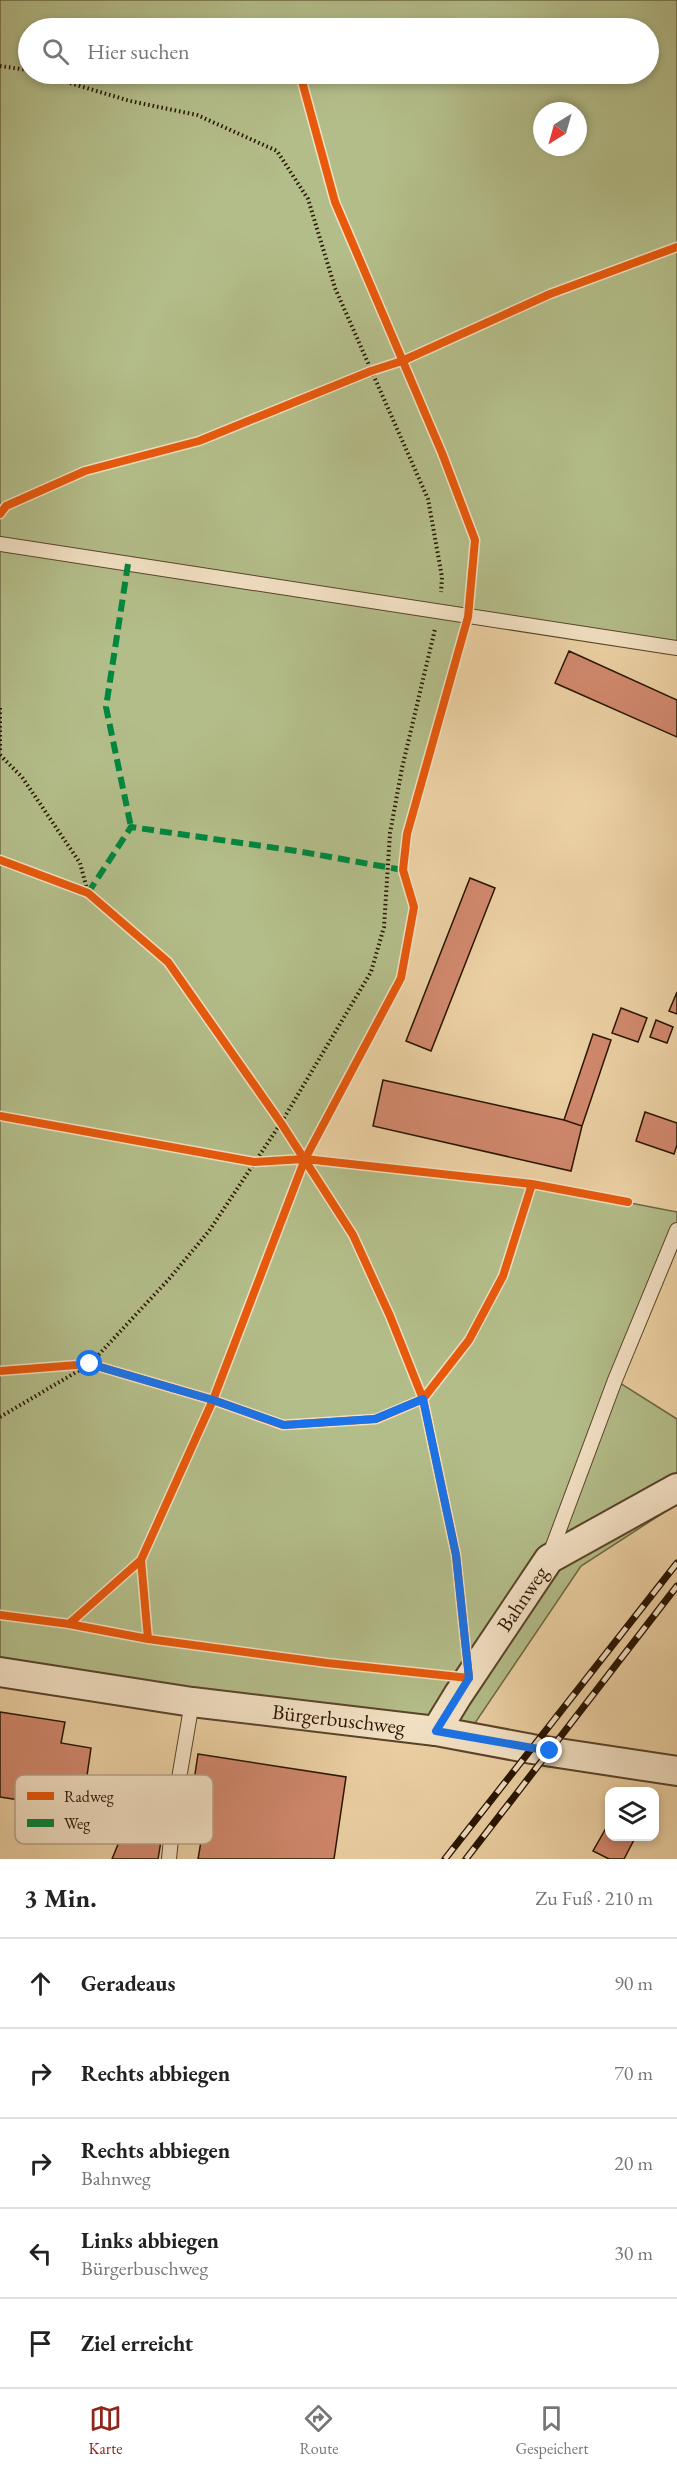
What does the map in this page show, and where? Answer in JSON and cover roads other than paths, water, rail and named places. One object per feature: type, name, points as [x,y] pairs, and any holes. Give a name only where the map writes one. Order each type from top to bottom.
[{"type":"street","name":"Bahnweg","points":[[436,1731],[549,1559],[677,1488]]},
{"type":"street","name":"Bürgerbuschweg","points":[[0,1672],[192,1702],[436,1731],[532,1749],[677,1770]]},
{"type":"lane","points":[[0,544],[677,648]]},
{"type":"lane","points":[[549,1559],[615,1380],[677,1230]]},
{"type":"lane","points":[[180,1775],[192,1702]]},
{"type":"lane","points":[[169,1859],[170,1844]]},
{"type":"railway","points":[[445,1859],[677,1563]]},
{"type":"railway","points":[[466,1859],[677,1586]]}]
